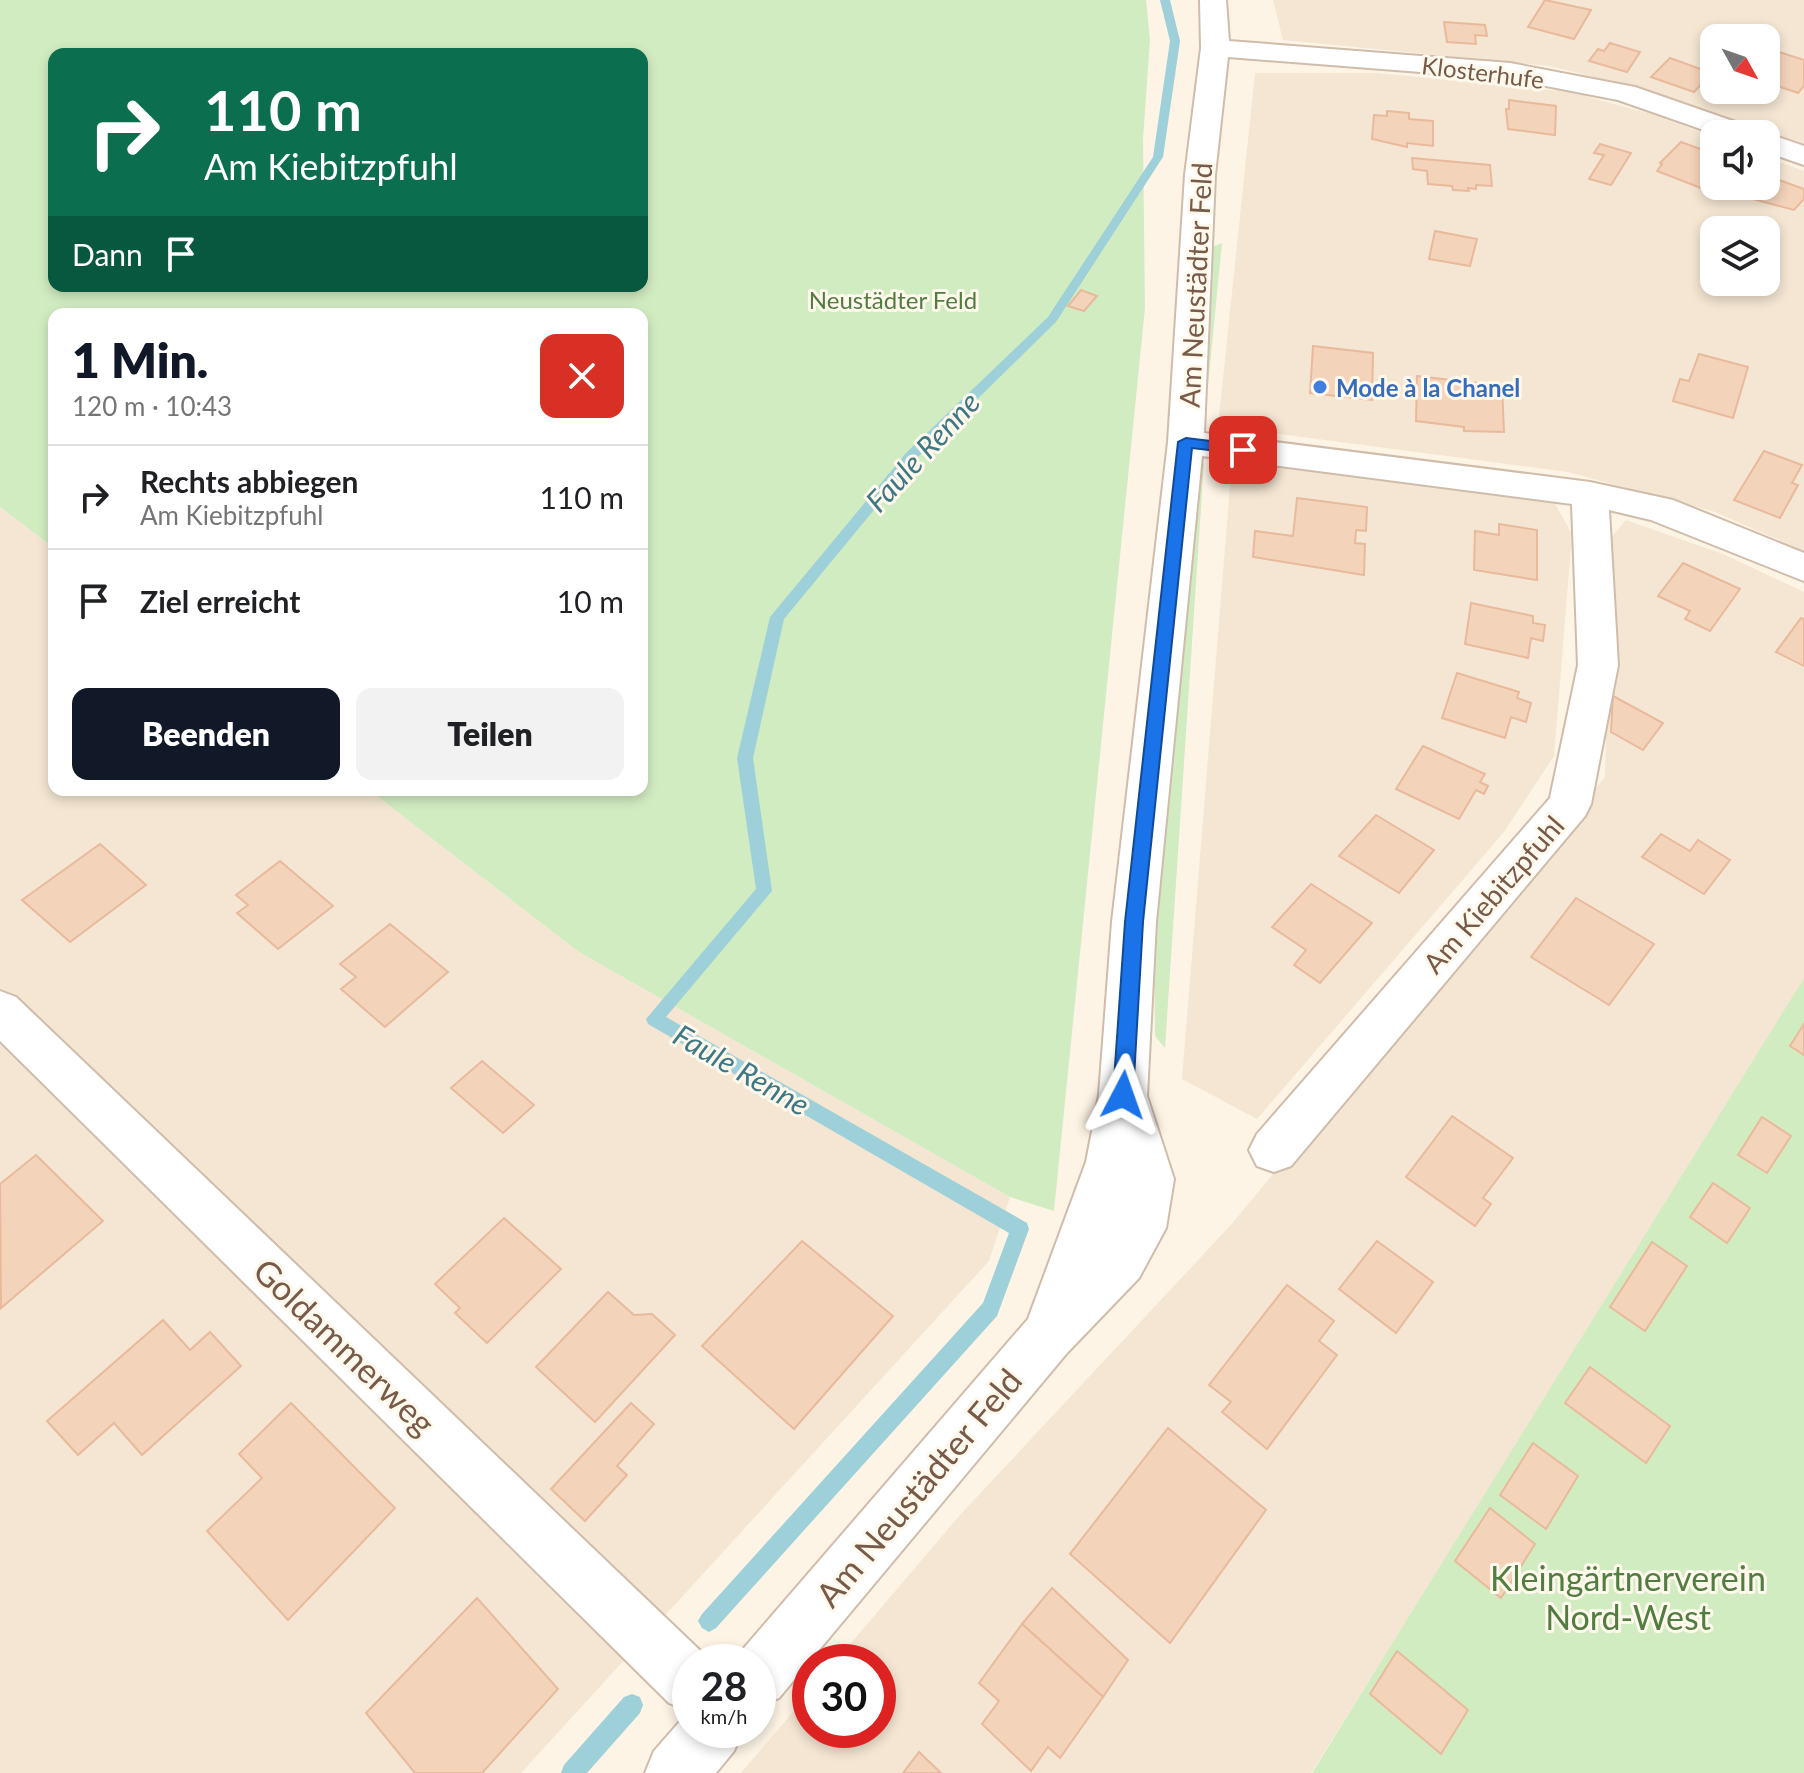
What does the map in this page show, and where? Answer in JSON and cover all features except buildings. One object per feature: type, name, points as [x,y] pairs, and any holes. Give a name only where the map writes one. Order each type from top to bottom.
[{"type":"street","name":"Am Neustädter Feld","points":[[776,1656],[1048,1335],[1121,1261],[1141,1228],[1149,1179],[1123,1095],[1134,922],[1186,442],[1200,175],[1215,48],[1213,0]]},
{"type":"street","name":"Klosterhufe","points":[[1215,48],[1510,71],[1625,93],[1703,120]]},
{"type":"street","points":[[1780,147],[1804,156]]},
{"type":"street","points":[[1186,442],[1590,494],[1660,509],[1804,568]]},
{"type":"street","name":"Am Kiebitzpfuhl","points":[[1274,1150],[1570,804],[1598,665],[1590,494]]},
{"type":"street","name":"Goldammerweg","points":[[0,1011],[672,1664]]},
{"type":"street","points":[[676,1773],[698,1748]]},
{"type":"shaded area","points":[[1273,0],[1804,0],[1804,146],[1780,137],[1780,120],[1731,120],[1649,91],[1550,66],[1283,40]]},
{"type":"shaded area","points":[[1255,73],[1377,73],[1571,92],[1651,114],[1700,132],[1700,200],[1780,200],[1780,162],[1804,171],[1804,551],[1715,512],[1568,472],[1218,426]]},
{"type":"shaded area","points":[[1232,461],[1553,500],[1572,534],[1554,756],[1504,832],[1257,1119],[1182,1079]]},
{"type":"shaded area","points":[[0,507],[48,543],[48,796],[377,796],[579,952],[1010,1197],[989,1261],[521,1773],[0,1773]]},
{"type":"shaded area","points":[[1626,520],[1723,554],[1804,592],[1804,1006],[1521,1439],[1311,1773],[741,1773],[762,1748],[776,1748],[776,1732],[792,1713],[792,1748],[896,1748],[896,1644],[850,1644],[960,1515],[1229,1227],[1605,777],[1610,539]]},
{"type":"green space","name":"Neustädter Feld","points":[[0,0],[1146,0],[1150,40],[1143,139],[1145,308],[1054,1211],[1010,1197],[579,952],[377,796],[648,796],[648,308],[48,308],[48,543],[0,507]]},
{"type":"green space","points":[[1222,243],[1205,416],[1197,412],[1212,247]]},
{"type":"green space","points":[[1204,463],[1165,1048],[1155,1036],[1154,948],[1191,476]]},
{"type":"green space","name":"Kleingärtnerverein Nord-West","points":[[1804,978],[1804,1773],[1312,1773]]},
{"type":"waterway","name":"Faule Renne","points":[[709,1621],[990,1309],[1020,1229],[654,1019],[764,891],[745,758],[777,617],[911,456],[1052,319],[1158,157],[1175,41],[1165,0]]},
{"type":"waterway","name":"Faule Renne","points":[[572,1773],[632,1705]]},
{"type":"place","name":"Mode à la Chanel","points":[[1320,387]]},
{"type":"route","points":[[1123,1095],[1134,922],[1186,442],[1243,450]]}]
